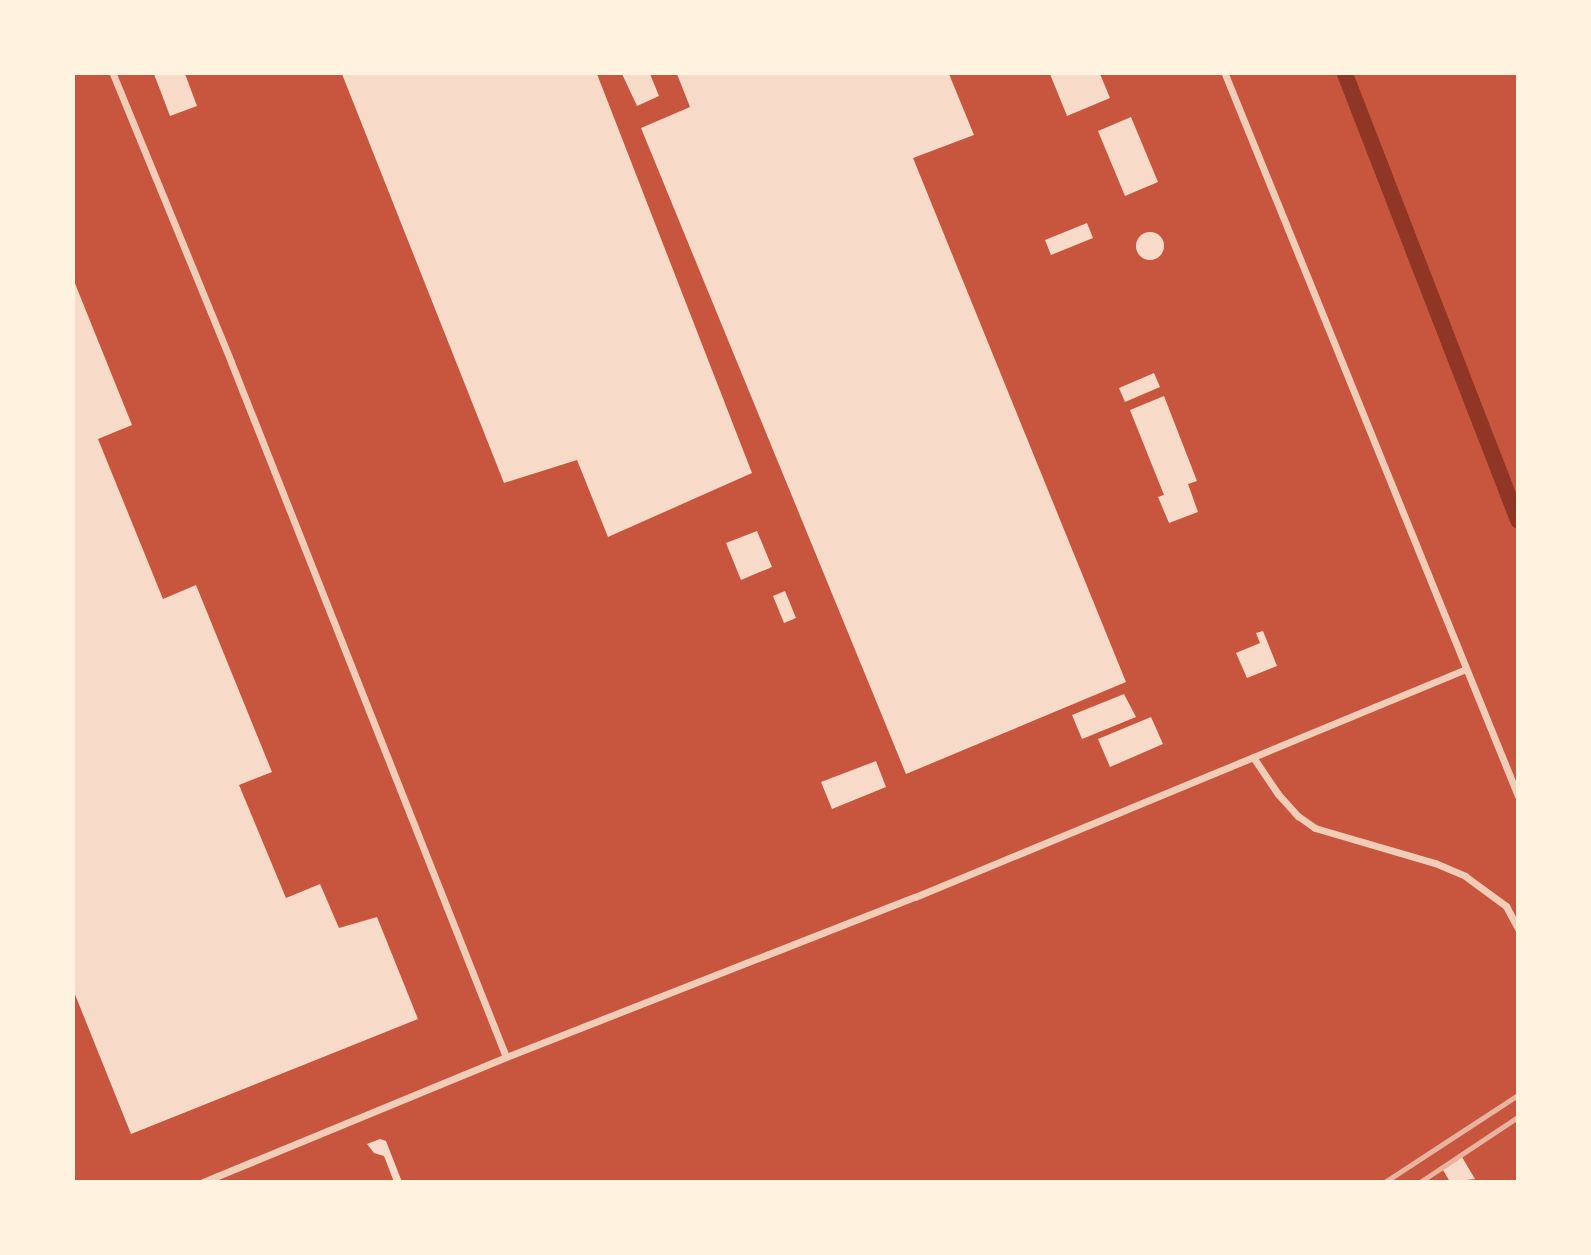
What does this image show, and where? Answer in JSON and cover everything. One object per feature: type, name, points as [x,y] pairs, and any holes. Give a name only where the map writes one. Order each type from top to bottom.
[{"type":"street","points":[[113,74],[506,1057]]},
{"type":"street","points":[[1225,74],[1517,796]]},
{"type":"street","points":[[203,1181],[506,1057],[915,897],[1466,669]]},
{"type":"street","points":[[1253,757],[1278,794],[1298,816],[1315,828],[1435,863],[1465,876],[1506,906],[1517,929]]},
{"type":"building","points":[[154,74],[185,74],[197,106],[170,116]]},
{"type":"building","points":[[342,74],[597,74],[752,473],[608,537],[577,460],[504,483]]},
{"type":"building","points":[[622,74],[650,74],[659,96],[637,106]]},
{"type":"building","points":[[677,74],[949,74],[974,135],[913,158],[1126,682],[906,774],[641,128],[690,107]]},
{"type":"building","points":[[1050,74],[1100,74],[1110,98],[1067,116]]},
{"type":"building","points":[[1131,117],[1158,182],[1125,196],[1098,131]]},
{"type":"building","points":[[1087,223],[1093,238],[1051,255],[1045,240]]},
{"type":"building","points":[[1150,232],[1160,236],[1164,246],[1160,256],[1150,260],[1140,256],[1136,246],[1140,236]]},
{"type":"building","points":[[74,281],[132,425],[98,439],[163,599],[196,585],[272,772],[239,785],[286,898],[320,884],[339,928],[377,917],[418,1019],[131,1134],[74,992]]},
{"type":"building","points":[[1154,373],[1160,387],[1125,402],[1119,388]]},
{"type":"building","points":[[1164,396],[1197,481],[1188,484],[1198,512],[1169,523],[1158,497],[1164,495],[1130,410]]},
{"type":"building","points":[[757,531],[772,567],[741,580],[726,543]]},
{"type":"building","points":[[785,591],[796,618],[784,623],[773,596]]},
{"type":"building","points":[[1263,631],[1277,666],[1247,678],[1236,653],[1260,643],[1256,633]]},
{"type":"building","points":[[1124,694],[1136,717],[1082,739],[1072,715]]},
{"type":"building","points":[[1151,717],[1163,744],[1110,767],[1098,739]]},
{"type":"building","points":[[876,761],[886,787],[832,809],[821,782]]},
{"type":"building","points":[[380,1139],[386,1141],[402,1182],[394,1182],[384,1156],[374,1153],[367,1144]]},
{"type":"building","points":[[1462,1157],[1475,1179],[1450,1182],[1443,1170]]},
{"type":"waterway","points":[[1345,74],[1518,521]]},
{"type":"railway","points":[[1385,1182],[1518,1095]]},
{"type":"railway","points":[[1420,1182],[1518,1117]]}]
